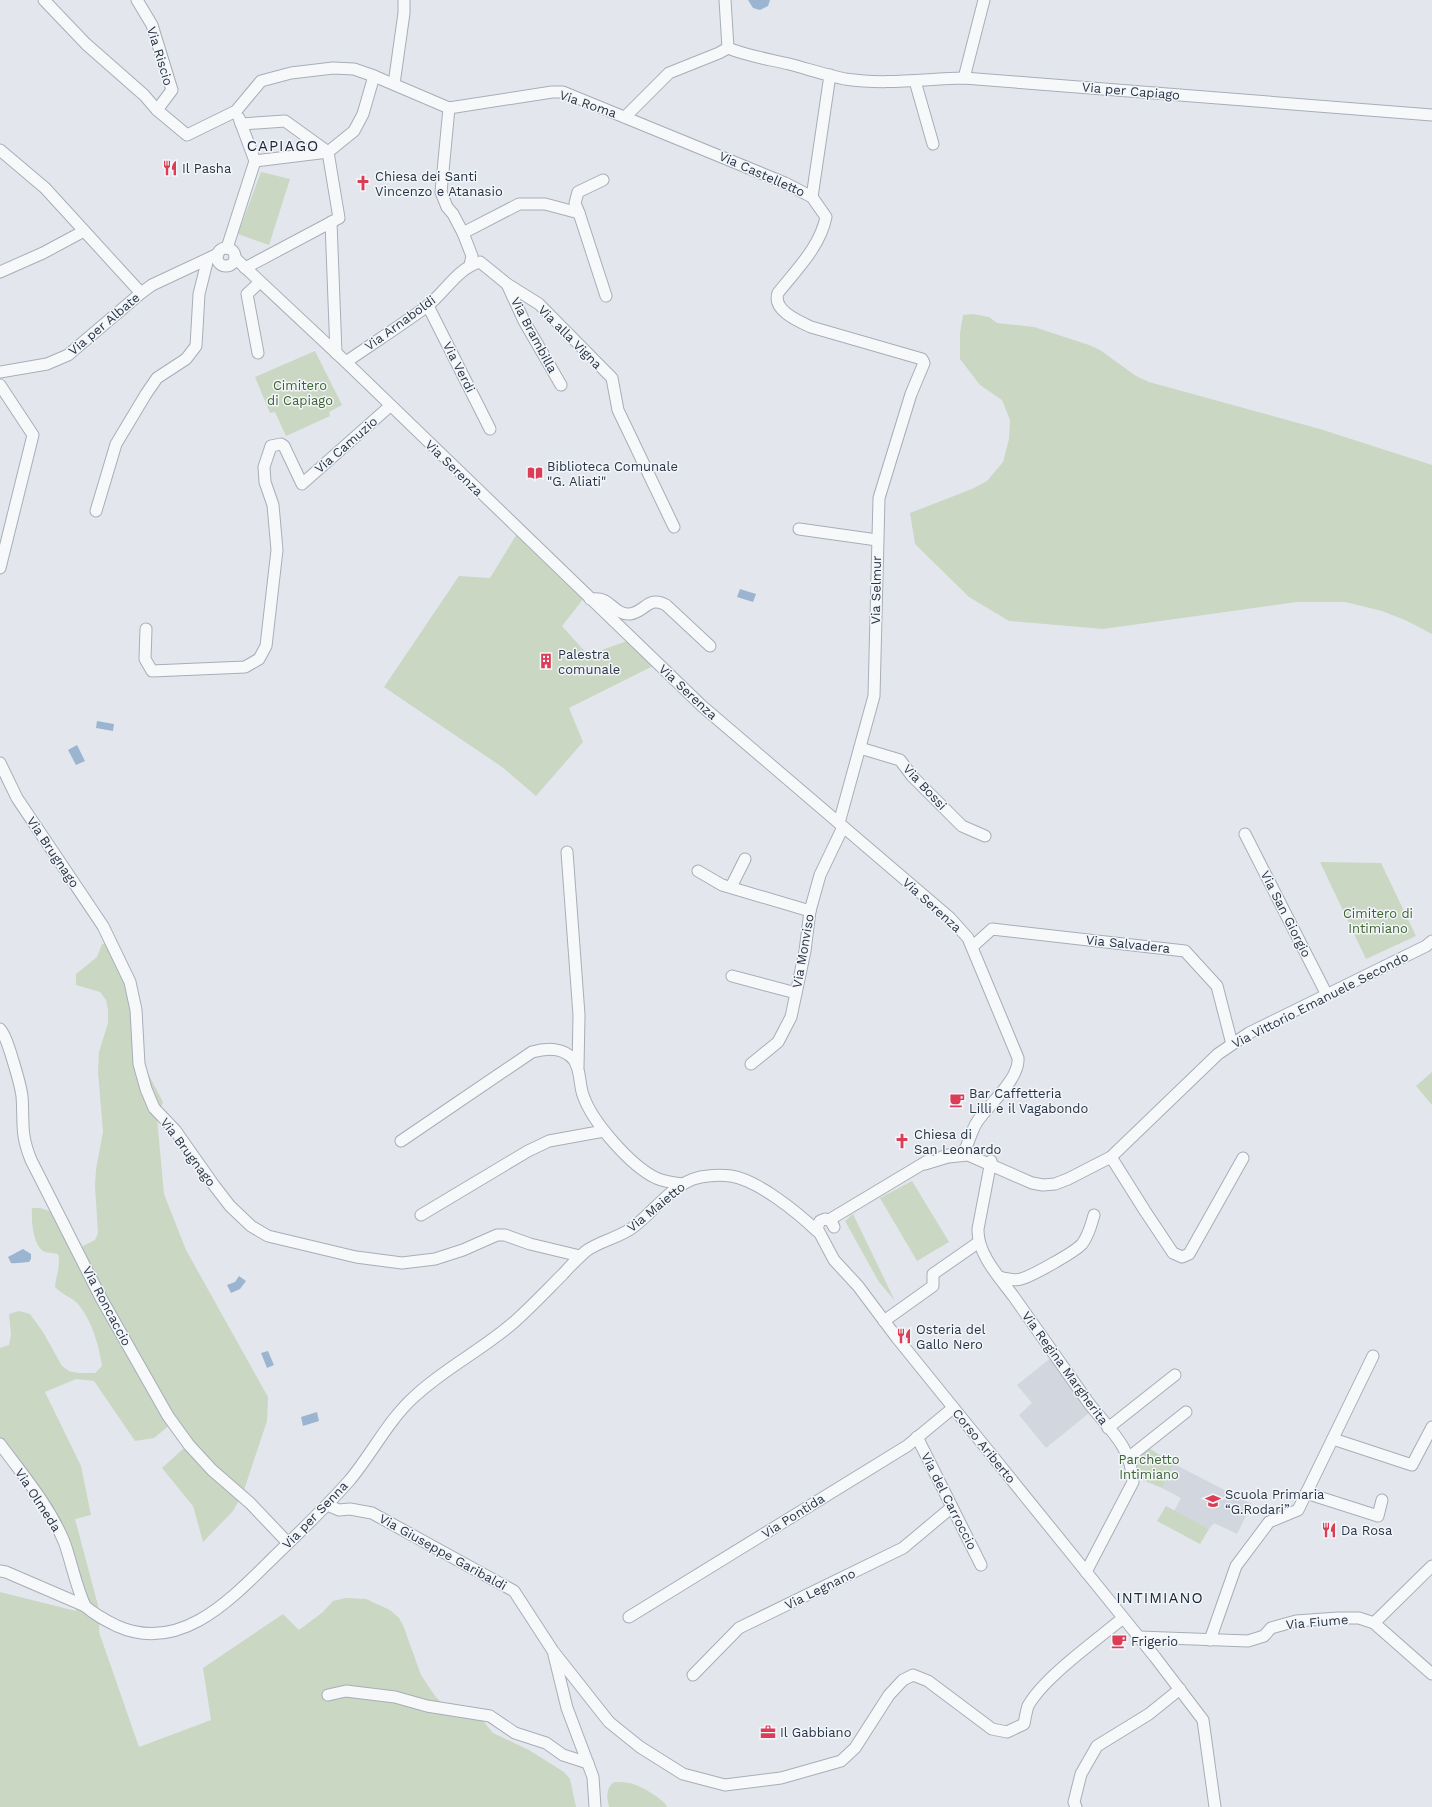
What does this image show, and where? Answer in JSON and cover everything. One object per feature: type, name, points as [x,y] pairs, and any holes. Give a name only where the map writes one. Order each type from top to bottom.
[{"type":"street","points":[[44,0],[86,44],[144,95],[157,110],[187,135],[236,110],[261,81],[290,73],[333,68],[354,69],[394,84],[449,108],[441,192],[443,200],[453,214],[463,233],[472,256],[470,265]]},
{"type":"street","name":"Via Riscio","points":[[138,0],[152,25],[172,90],[157,110]]},
{"type":"street","points":[[394,84],[404,13],[404,0]]},
{"type":"street","points":[[725,0],[728,48],[748,55],[830,75],[812,197]]},
{"type":"street","points":[[964,78],[984,0]]},
{"type":"street","name":"Via Roma","points":[[449,108],[552,92],[563,92],[625,117],[669,73],[728,48]]},
{"type":"street","name":"Via per Capiago","points":[[830,75],[862,81],[908,82],[926,79],[964,78],[1432,115]]},
{"type":"street","points":[[255,160],[328,152],[354,131],[363,114],[374,76]]},
{"type":"street","points":[[915,81],[932,144]]},
{"type":"street","points":[[221,255],[255,160],[236,110]]},
{"type":"street","name":"Via Castelletto","points":[[625,117],[730,160],[812,197],[826,217],[824,228],[818,242],[778,293],[776,299],[778,306],[799,322],[810,327],[922,358]]},
{"type":"street","points":[[241,124],[286,121],[328,152],[335,220],[336,353]]},
{"type":"street","points":[[0,150],[45,188],[141,293]]},
{"type":"street","points":[[603,180],[578,192],[576,203],[606,296]]},
{"type":"street","points":[[463,233],[519,204],[545,204],[580,213]]},
{"type":"street","points":[[247,270],[335,220]]},
{"type":"street","points":[[0,272],[42,253],[84,231]]},
{"type":"street","points":[[221,255],[234,252],[233,261]]},
{"type":"street","name":"Via Serenza","points":[[221,255],[224,266],[233,261],[247,270],[346,362],[702,706],[950,918],[968,938],[1019,1062],[1013,1076],[972,1130],[967,1146]]},
{"type":"street","name":"Via per Albate","points":[[0,372],[47,364],[68,355],[152,285],[221,255]]},
{"type":"street","points":[[96,511],[116,444],[146,394],[157,378],[186,359],[196,346],[199,294],[205,262]]},
{"type":"street","name":"Via alla Vigna","points":[[470,265],[480,262],[507,284],[540,304],[612,378],[618,410],[674,527]]},
{"type":"street","name":"Via Arnaboldi","points":[[346,362],[428,306],[470,265]]},
{"type":"street","points":[[258,353],[247,294],[260,282]]},
{"type":"street","name":"Via Brambilla","points":[[507,284],[524,320],[561,385]]},
{"type":"street","name":"Via Verdi","points":[[428,306],[490,428]]},
{"type":"street","name":"Via Selmur","points":[[841,825],[874,696],[879,498],[911,394],[924,363],[922,358]]},
{"type":"street","points":[[0,385],[33,436],[0,568]]},
{"type":"street","name":"Via Camuzio","points":[[146,629],[145,658],[152,672],[245,667],[260,660],[266,646],[277,550],[273,504],[266,482],[264,466],[271,446],[281,444],[284,446],[302,484],[390,406]]},
{"type":"street","points":[[799,529],[877,540]]},
{"type":"street","points":[[590,599],[602,599],[620,612],[630,614],[654,601],[660,600],[710,646]]},
{"type":"street","name":"Via Bossi","points":[[860,748],[900,760],[912,776],[962,826],[985,836]]},
{"type":"street","name":"Via Brugnago","points":[[0,763],[16,798],[103,926],[130,982],[136,1010],[139,1064],[146,1089],[154,1108],[174,1130],[230,1206],[251,1226],[268,1236],[364,1258],[402,1263],[435,1259],[463,1250],[497,1235],[505,1235],[530,1244],[580,1256]]},
{"type":"street","name":"Via Monviso","points":[[751,1064],[778,1042],[791,1017],[805,951],[810,911],[820,875],[841,825]]},
{"type":"street","name":"Via San Giorgio","points":[[1245,834],[1327,995]]},
{"type":"street","points":[[567,852],[579,1015],[578,1069],[582,1094],[589,1110],[604,1131],[641,1168],[656,1178],[683,1184]]},
{"type":"street","points":[[731,887],[745,859]]},
{"type":"street","points":[[698,871],[722,885],[810,911]]},
{"type":"street","name":"Via Salvadera","points":[[972,947],[992,929],[1185,950],[1218,986],[1232,1044]]},
{"type":"street","name":"Via Vittorio Emanuele Secondo","points":[[826,1228],[846,1210],[950,1149],[967,1146],[990,1163],[1023,1180],[1043,1185],[1054,1184],[1068,1179],[1111,1157],[1207,1064],[1232,1044],[1249,1033],[1430,945]]},
{"type":"street","points":[[732,976],[796,993]]},
{"type":"street","name":"Via Roncaccio","points":[[0,1029],[8,1044],[20,1083],[22,1097],[22,1132],[31,1160],[101,1298],[168,1416],[189,1445],[212,1470],[250,1503],[288,1544]]},
{"type":"street","points":[[400,1141],[532,1052],[542,1049],[564,1051],[574,1060],[578,1069]]},
{"type":"street","points":[[421,1215],[528,1151],[548,1141],[604,1131]]},
{"type":"street","name":"Via Vittorio Emanuele Secondo","points":[[938,1160],[945,1155],[961,1152],[967,1146]]},
{"type":"street","name":"Via Vittorio Emanuele Secondo","points":[[924,1164],[938,1160],[968,1156],[990,1163]]},
{"type":"street","points":[[1111,1157],[1173,1253],[1182,1257],[1189,1254],[1243,1158]]},
{"type":"street","name":"Via Regina Margherita","points":[[990,1163],[978,1229],[981,1249],[999,1278],[1108,1428],[1123,1446],[1132,1466],[1133,1482],[1086,1572]]},
{"type":"street","name":"Via Maietto","points":[[580,1256],[588,1250],[620,1236],[631,1229],[683,1184],[706,1176],[733,1176],[762,1189],[799,1214],[826,1228]]},
{"type":"street","points":[[999,1278],[1014,1280],[1022,1279],[1052,1264],[1081,1245],[1087,1236],[1094,1215]]},
{"type":"street","name":"Corso Ariberto","points":[[826,1228],[830,1253],[953,1408],[1139,1637],[1203,1720],[1215,1807]]},
{"type":"street","points":[[884,1321],[933,1286],[933,1274],[979,1242]]},
{"type":"street","name":"Via per Senna","points":[[0,1571],[6,1572],[85,1606],[104,1620],[127,1630],[141,1633],[174,1631],[200,1620],[225,1602],[288,1544],[327,1505],[349,1481],[412,1399],[447,1369],[512,1324],[580,1256]]},
{"type":"street","points":[[1210,1640],[1236,1566],[1269,1522],[1298,1510],[1373,1356]]},
{"type":"street","points":[[1108,1428],[1175,1375]]},
{"type":"street","name":"Via Pontida","points":[[629,1617],[907,1446],[953,1408]]},
{"type":"street","points":[[1128,1458],[1186,1412]]},
{"type":"street","points":[[1332,1439],[1412,1465],[1432,1427]]},
{"type":"street","name":"Via del Carroccio","points":[[917,1437],[981,1565]]},
{"type":"street","name":"Via Olmeda","points":[[0,1444],[56,1525],[65,1544],[77,1587],[85,1606]]},
{"type":"street","points":[[1306,1493],[1378,1516],[1382,1500]]},
{"type":"street","name":"Via Giuseppe Garibaldi","points":[[327,1505],[339,1510],[350,1509],[372,1512],[514,1591],[553,1651]]},
{"type":"street","name":"Via Legnano","points":[[692,1675],[739,1628],[903,1548],[952,1507]]},
{"type":"street","points":[[1374,1623],[1432,1566]]},
{"type":"street","points":[[553,1651],[609,1722],[640,1747],[683,1774],[725,1785],[781,1778],[841,1760],[855,1748],[889,1695],[903,1680],[913,1675],[928,1681],[992,1728],[1007,1732],[1024,1724],[1027,1708],[1035,1696],[1055,1675],[1123,1618]]},
{"type":"street","name":"Via Fiume","points":[[1139,1637],[1248,1641],[1264,1636],[1271,1628],[1296,1621],[1359,1618],[1374,1623],[1432,1674]]},
{"type":"street","points":[[553,1651],[566,1708],[593,1777],[595,1807]]},
{"type":"street","points":[[1076,1807],[1074,1802],[1081,1774],[1097,1746],[1149,1714],[1180,1689]]},
{"type":"street","points":[[328,1695],[346,1691],[395,1697],[427,1706],[490,1716],[515,1733],[546,1743],[563,1755],[588,1763]]},
{"type":"shaded area","points":[[1052,1357],[1094,1409],[1046,1448],[1019,1415],[1032,1403],[1017,1385]]},
{"type":"shaded area","name":"Scuola Primaria “G.Rodari”","points":[[1174,1464],[1252,1504],[1237,1534],[1214,1523],[1209,1529],[1174,1511],[1181,1498],[1162,1488]]},
{"type":"green space","points":[[261,172],[290,179],[269,245],[238,234]]},
{"type":"green space","points":[[973,314],[989,317],[997,323],[1034,327],[1089,345],[1100,350],[1136,376],[1149,382],[1320,429],[1432,465],[1432,634],[1405,620],[1382,611],[1345,602],[1297,602],[1103,629],[1009,621],[969,597],[915,544],[910,513],[972,489],[987,481],[1003,462],[1009,439],[1010,420],[1002,400],[980,385],[960,359],[960,333],[963,315]]},
{"type":"green space","name":"Cimitero di Capiago","points":[[315,351],[342,405],[329,412],[330,416],[286,436],[275,412],[270,413],[255,377]]},
{"type":"green space","points":[[518,532],[584,598],[562,626],[588,655],[627,641],[653,666],[569,708],[583,742],[536,796],[502,767],[384,687],[459,576],[490,578]]},
{"type":"green space","name":"Cimitero di Intimiano","points":[[1320,862],[1381,863],[1416,936],[1366,959]]},
{"type":"green space","points":[[110,943],[121,955],[144,1066],[163,1102],[157,1118],[164,1194],[186,1250],[268,1397],[267,1421],[243,1493],[233,1511],[203,1542],[193,1506],[162,1468],[184,1448],[171,1424],[154,1438],[135,1441],[94,1381],[76,1379],[45,1392],[81,1466],[91,1515],[75,1519],[100,1613],[99,1632],[139,1747],[211,1720],[203,1668],[283,1614],[299,1630],[323,1612],[333,1601],[346,1598],[366,1599],[390,1610],[399,1618],[403,1625],[421,1675],[435,1696],[443,1704],[480,1717],[493,1733],[529,1750],[564,1772],[570,1779],[576,1807],[0,1807],[0,1592],[76,1611],[70,1566],[29,1493],[0,1452],[0,1348],[9,1345],[11,1334],[9,1314],[19,1311],[30,1314],[43,1332],[62,1366],[69,1371],[78,1373],[95,1373],[102,1366],[97,1342],[91,1325],[83,1310],[76,1302],[55,1287],[59,1266],[58,1254],[45,1252],[38,1245],[34,1233],[32,1208],[40,1208],[50,1211],[57,1216],[73,1230],[79,1248],[95,1240],[98,1233],[95,1186],[96,1169],[103,1132],[98,1072],[99,1052],[108,1023],[108,1010],[106,1000],[100,992],[76,985],[76,974],[97,957],[102,944]]},
{"type":"green space","points":[[1432,1072],[1432,1105],[1416,1086]]},
{"type":"green space","points":[[912,1181],[949,1242],[917,1261],[880,1198]]},
{"type":"green space","points":[[853,1214],[895,1301],[879,1282],[845,1221]]},
{"type":"green space","name":"Parchetto Intimiano","points":[[1144,1445],[1174,1464],[1162,1488],[1138,1478],[1128,1458]]},
{"type":"green space","points":[[1166,1506],[1209,1529],[1200,1544],[1157,1521]]},
{"type":"green space","points":[[614,1782],[633,1784],[642,1788],[662,1800],[667,1807],[609,1807],[607,1797],[608,1791]]},
{"type":"water","points":[[748,0],[770,0],[768,6],[760,10],[753,8]]},
{"type":"water","points":[[740,589],[756,594],[753,602],[737,597]]},
{"type":"water","points":[[97,721],[114,724],[113,731],[96,728]]},
{"type":"water","points":[[77,745],[85,761],[76,765],[68,750]]},
{"type":"water","points":[[23,1249],[31,1254],[31,1259],[29,1262],[11,1263],[8,1257]]},
{"type":"water","points":[[239,1276],[246,1281],[240,1289],[231,1293],[227,1285],[235,1282]]},
{"type":"water","points":[[268,1351],[274,1365],[267,1368],[261,1353]]},
{"type":"water","points":[[317,1412],[319,1421],[303,1426],[301,1417]]},
{"type":"place","name":"Il Pasha","points":[[170,168]]},
{"type":"place","name":"Chiesa dei Santi Vincenzo e Atanasio","points":[[363,183]]},
{"type":"place","name":"Biblioteca Comunale \"G. Aliati\"","points":[[535,473]]},
{"type":"place","name":"Palestra comunale","points":[[546,661]]},
{"type":"place","name":"Bar Caffetteria Lilli e il Vagabondo","points":[[957,1100]]},
{"type":"place","name":"Chiesa di San Leonardo","points":[[902,1141]]},
{"type":"place","name":"Osteria del Gallo Nero","points":[[904,1336]]},
{"type":"place","name":"Scuola Primaria “G.Rodari”","points":[[1213,1501]]},
{"type":"place","name":"Da Rosa","points":[[1329,1530]]},
{"type":"place","name":"Frigerio","points":[[1119,1641]]},
{"type":"place","name":"Il Gabbiano","points":[[768,1732]]},
{"type":"district","name":"CAPIAGO","points":[[283,146]]},
{"type":"district","name":"INTIMIANO","points":[[1160,1598]]}]
